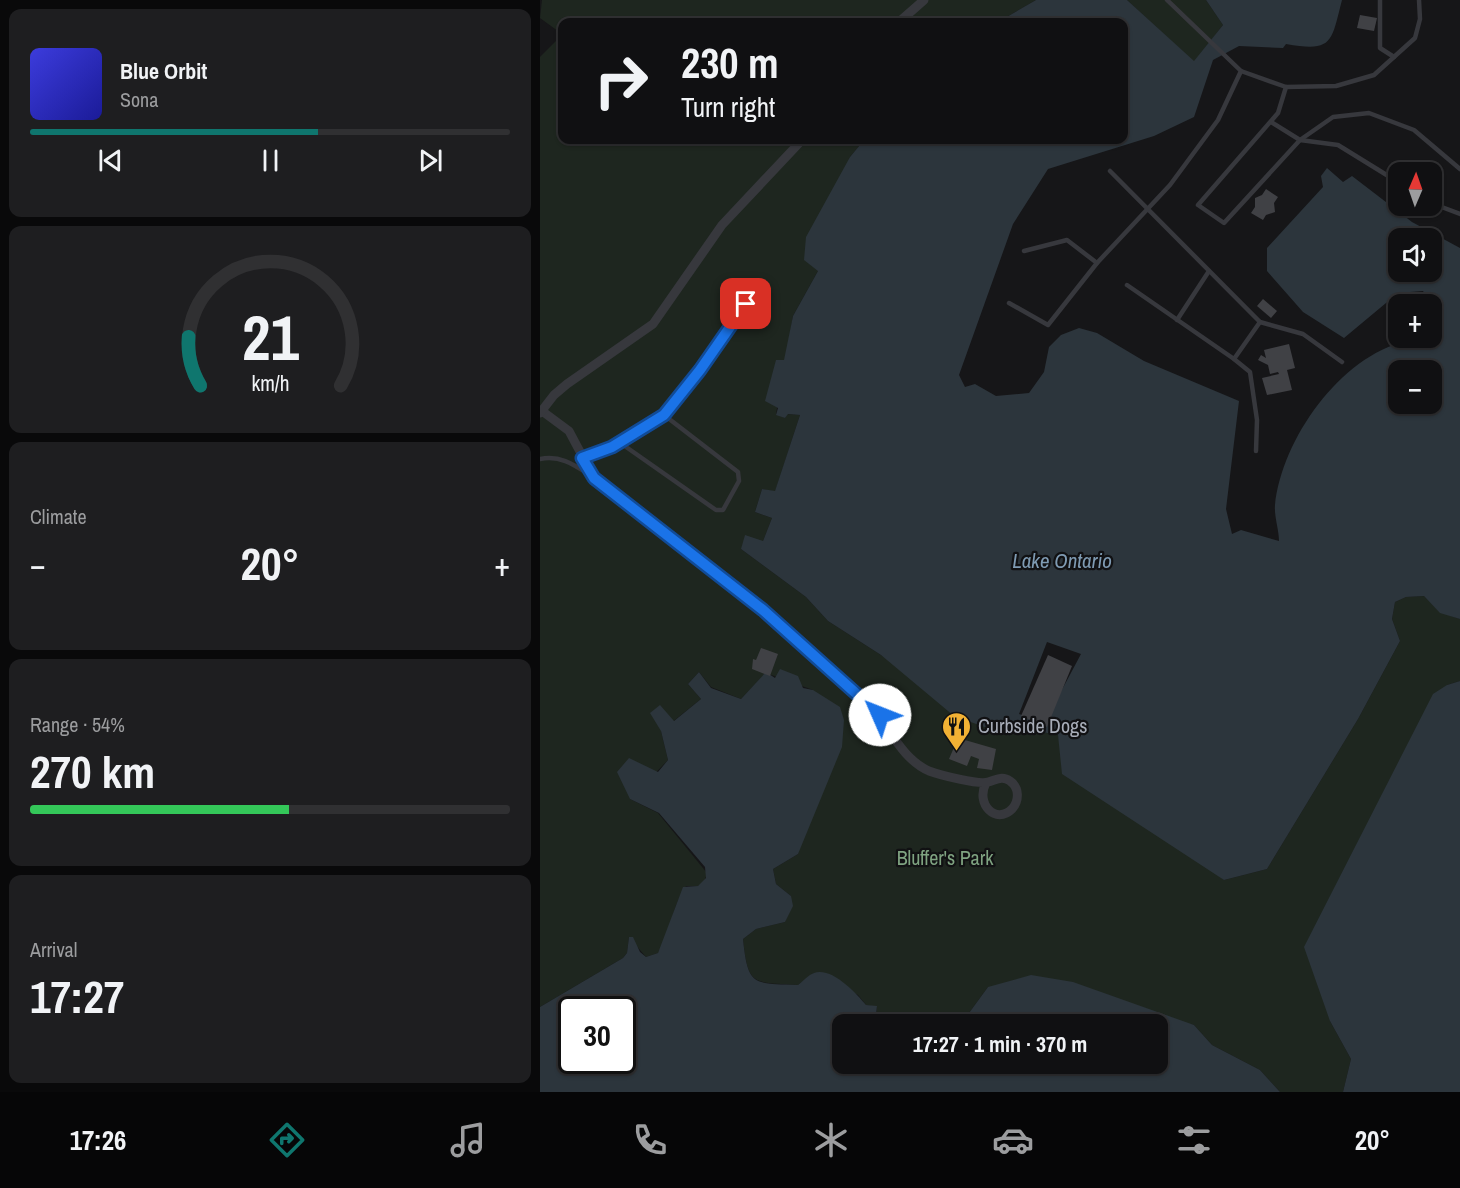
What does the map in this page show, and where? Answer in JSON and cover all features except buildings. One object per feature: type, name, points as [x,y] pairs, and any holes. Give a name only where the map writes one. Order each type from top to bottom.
[{"type":"street","points":[[904,18],[924,0]]},
{"type":"street","points":[[798,144],[722,225],[653,324],[644,333],[567,384],[541,412],[566,427],[594,478],[780,625],[880,715],[906,754],[918,764],[945,776],[986,783],[997,778],[1009,780],[1017,790],[1017,802],[1010,811],[998,814],[987,809],[982,801],[982,791],[986,783]]},
{"type":"lane","points":[[1167,0],[1242,71],[1286,87],[1336,86],[1374,75],[1415,38],[1420,19],[1419,0]]},
{"type":"lane","points":[[1380,0],[1380,48],[1394,57]]},
{"type":"lane","points":[[1009,303],[1048,325],[1096,263],[1170,185],[1218,120],[1242,71]]},
{"type":"lane","points":[[1286,87],[1278,113],[1198,205],[1224,223],[1300,140],[1333,117],[1369,113],[1414,130],[1460,169]]},
{"type":"lane","points":[[1271,122],[1300,140],[1338,145],[1388,176]]},
{"type":"lane","points":[[1110,171],[1260,322],[1303,334],[1342,362]]},
{"type":"lane","points":[[1442,207],[1460,214]]},
{"type":"lane","points":[[1024,251],[1067,240],[1096,263]]},
{"type":"lane","points":[[1177,320],[1209,271]]},
{"type":"lane","points":[[1127,285],[1250,372],[1257,420],[1256,451]]},
{"type":"lane","points":[[582,458],[599,454],[664,415],[700,370],[746,304]]},
{"type":"lane","points":[[1234,359],[1260,322]]},
{"type":"lane","points":[[619,442],[715,509],[722,511],[739,482],[738,472],[664,415]]},
{"type":"lane","points":[[540,459],[549,457],[565,460],[594,478]]},
{"type":"green space","points":[[542,0],[1036,0],[1005,18],[558,18],[558,31],[540,18]]},
{"type":"green space","points":[[1127,0],[1206,0],[1223,25],[1194,62]]},
{"type":"green space","name":"Bluffer's Park","points":[[558,39],[558,144],[861,144],[850,157],[818,271],[793,316],[776,414],[785,418],[787,414],[800,415],[775,492],[762,489],[755,512],[772,518],[763,541],[741,549],[806,597],[828,621],[1004,734],[1032,730],[1058,735],[1061,748],[1224,880],[1267,869],[1358,719],[1400,641],[1392,619],[1395,602],[1406,597],[1424,596],[1440,612],[1460,619],[1460,681],[1447,685],[1330,1021],[1351,1059],[1343,1092],[1280,1092],[1260,1070],[1212,1045],[1194,1025],[1168,1020],[1168,1014],[1134,1014],[988,987],[968,1014],[876,1014],[877,1007],[866,1005],[858,995],[814,973],[798,985],[762,982],[756,979],[747,966],[743,939],[756,929],[785,922],[791,896],[776,884],[773,869],[798,854],[813,690],[766,673],[741,699],[711,687],[699,672],[688,684],[701,699],[661,731],[668,760],[630,799],[658,813],[707,873],[704,883],[698,886],[686,886],[681,894],[658,953],[646,957],[629,937],[627,953],[623,958],[540,1007],[540,57]]},
{"type":"water","name":"Lake Ontario","points":[[1036,0],[1127,0],[1194,61],[1223,25],[1206,0],[1342,0],[1332,35],[1328,41],[1313,47],[1286,44],[1283,48],[1239,46],[1213,60],[1194,117],[1154,136],[1048,169],[1013,224],[959,375],[965,387],[975,384],[996,396],[1029,393],[1044,372],[1049,347],[1061,335],[1079,328],[1097,333],[1144,361],[1239,401],[1226,509],[1232,534],[1241,530],[1279,541],[1275,505],[1280,480],[1289,454],[1302,428],[1318,404],[1337,383],[1359,364],[1382,350],[1388,348],[1442,348],[1442,294],[1425,294],[1423,291],[1388,294],[1388,301],[1344,338],[1303,312],[1267,271],[1267,248],[1323,187],[1321,176],[1327,168],[1343,182],[1352,176],[1388,204],[1388,216],[1404,216],[1423,228],[1388,228],[1388,282],[1442,282],[1442,238],[1460,248],[1460,619],[1440,613],[1424,596],[1406,597],[1395,602],[1392,619],[1400,641],[1358,719],[1267,869],[1224,880],[1062,774],[1058,735],[1032,730],[1004,734],[954,716],[881,655],[828,621],[806,597],[741,549],[745,535],[763,541],[772,518],[755,512],[762,489],[775,491],[800,415],[788,414],[785,418],[776,415],[778,408],[765,401],[776,360],[784,360],[793,316],[818,271],[804,260],[806,237],[850,157],[861,144],[1128,144],[1128,18],[1005,18]]},
{"type":"water","points":[[780,669],[798,676],[803,688],[813,690],[840,707],[844,720],[842,747],[798,854],[773,869],[776,884],[791,896],[793,906],[785,922],[756,929],[743,939],[747,966],[751,974],[762,982],[798,985],[812,974],[821,972],[843,982],[866,1005],[877,1006],[876,1014],[832,1014],[832,1074],[1168,1074],[1168,1016],[1194,1025],[1212,1045],[1260,1070],[1280,1092],[540,1092],[540,1007],[558,996],[558,1074],[636,1074],[636,996],[559,996],[623,958],[627,953],[629,937],[633,937],[640,952],[646,957],[658,953],[683,887],[698,886],[706,878],[705,867],[659,813],[630,799],[617,772],[629,758],[658,772],[668,760],[661,731],[650,713],[660,705],[674,721],[701,699],[688,684],[699,672],[711,688],[741,699],[766,672],[775,678]]},
{"type":"water","points":[[1460,681],[1460,1092],[1343,1092],[1351,1059],[1330,1021],[1304,947],[1433,694],[1447,685]]},
{"type":"water","points":[[1031,975],[1073,982],[1163,1014],[968,1014],[988,987]]},
{"type":"pier","points":[[1047,642],[1081,654],[1040,731],[1032,730],[1037,720],[1019,714]]},
{"type":"place","name":"Curbside Dogs","points":[[957,752]]},
{"type":"route","points":[[746,304],[700,370],[664,415],[599,454],[582,458],[594,478],[763,610],[880,715]]}]
